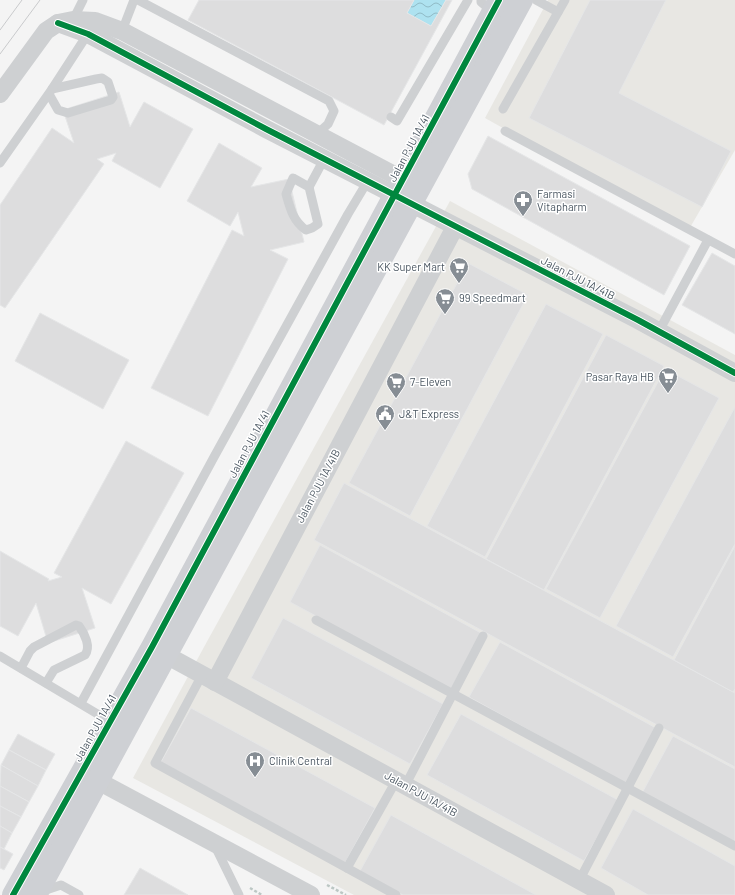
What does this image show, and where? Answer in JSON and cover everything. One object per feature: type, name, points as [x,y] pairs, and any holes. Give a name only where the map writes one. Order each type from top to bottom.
[{"type":"street","name":"Jalan PJU 1A/41","points":[[13,895],[118,726],[407,192],[522,0]]},
{"type":"street","name":"Jalan PJU 1A/41","points":[[407,192],[491,4]]},
{"type":"street","points":[[0,94],[46,31],[65,22],[91,28],[122,31],[376,166],[407,192]]},
{"type":"street","points":[[91,28],[324,159],[368,182],[407,192]]},
{"type":"street","name":"Jalan PJU 1A/41B","points":[[407,192],[455,226],[659,331],[735,373]]},
{"type":"street","name":"Jalan PJU 1A/41B","points":[[208,679],[455,226]]},
{"type":"street","name":"Jalan PJU 1A/41B","points":[[159,651],[591,890]]},
{"type":"street","name":"Jalan PJU 1A/41","points":[[36,894],[98,781],[118,726]]},
{"type":"street","points":[[98,781],[311,895]]},
{"type":"lane","points":[[65,22],[83,0]]},
{"type":"lane","points":[[122,31],[134,0]]},
{"type":"lane","points":[[138,0],[329,101],[334,111],[328,124],[317,134]]},
{"type":"lane","points":[[391,118],[397,121],[468,0]]},
{"type":"lane","points":[[536,0],[558,12]]},
{"type":"lane","points":[[503,109],[565,0]]},
{"type":"lane","points":[[0,163],[50,91],[91,28]]},
{"type":"lane","points":[[96,78],[102,78],[108,82],[113,97],[111,100],[68,113],[58,110],[50,91],[96,78]]},
{"type":"lane","points":[[505,131],[735,254]]},
{"type":"lane","points":[[309,187],[293,178],[286,194],[294,219],[306,230],[318,224],[309,187],[324,159]]},
{"type":"lane","points":[[81,703],[218,450],[376,166]]},
{"type":"lane","points":[[659,331],[708,240]]},
{"type":"lane","points":[[316,620],[735,846]]},
{"type":"lane","points":[[21,668],[30,651],[34,647],[76,625],[79,626],[88,647],[87,652],[85,655],[54,670],[46,683]]},
{"type":"lane","points":[[347,868],[400,783],[483,636]]},
{"type":"lane","points":[[0,656],[118,726]]},
{"type":"lane","points":[[208,679],[154,763],[396,895]]},
{"type":"lane","points":[[591,890],[628,788],[659,728]]},
{"type":"lane","points":[[213,842],[239,895]]},
{"type":"lane","points":[[36,894],[62,885],[79,895]]},
{"type":"shaded area","points":[[548,0],[735,0],[735,150],[688,231],[485,118]]},
{"type":"shaded area","points":[[450,201],[735,355],[735,895],[354,895],[133,778]]},
{"type":"water","points":[[414,0],[446,0],[431,26],[407,13]]},
{"type":"building","points":[[199,0],[414,0],[407,13],[431,26],[446,0],[452,0],[384,125],[188,20]]},
{"type":"building","points":[[590,0],[666,0],[619,93],[731,151],[702,207],[529,118]]},
{"type":"building","points":[[119,92],[130,127],[144,102],[193,129],[160,188],[112,161],[116,153],[97,159],[104,164],[5,308],[0,305],[0,205],[52,128],[74,143],[63,110]]},
{"type":"building","points":[[488,136],[690,246],[664,295],[472,189],[468,174]]},
{"type":"building","points":[[219,143],[262,168],[251,187],[289,179],[304,242],[270,250],[288,259],[208,416],[151,388],[232,230],[244,236],[238,212],[230,226],[187,201]]},
{"type":"building","points":[[712,253],[735,266],[735,334],[682,305]]},
{"type":"building","points":[[468,263],[528,295],[410,516],[349,483]]},
{"type":"building","points":[[546,304],[603,334],[485,557],[427,526]]},
{"type":"building","points":[[40,313],[129,360],[103,409],[15,361]]},
{"type":"building","points":[[606,335],[664,366],[544,590],[486,559]]},
{"type":"building","points":[[665,369],[719,398],[600,618],[546,589]]},
{"type":"building","points":[[735,407],[735,544],[673,657],[616,626]]},
{"type":"building","points":[[126,441],[184,473],[111,604],[82,588],[95,628],[48,643],[36,603],[18,636],[0,626],[0,551],[49,579],[48,581],[62,577],[54,573]]},
{"type":"building","points":[[344,483],[735,693],[735,767],[314,540]]},
{"type":"building","points":[[320,545],[481,633],[451,689],[290,602]]},
{"type":"building","points":[[735,546],[735,689],[733,692],[674,660]]},
{"type":"building","points":[[283,618],[443,704],[410,764],[251,678]]},
{"type":"building","points":[[500,642],[656,728],[626,784],[469,697]]},
{"type":"building","points":[[191,708],[375,808],[345,863],[161,762]]},
{"type":"building","points":[[461,714],[618,800],[584,861],[427,775]]},
{"type":"building","points":[[18,734],[55,754],[46,770],[9,750]]},
{"type":"building","points":[[673,736],[735,769],[735,843],[642,793]]},
{"type":"building","points":[[9,750],[46,770],[38,786],[1,765]]},
{"type":"building","points":[[1,765],[38,786],[29,802],[0,786]]},
{"type":"building","points":[[0,786],[29,802],[21,817],[0,806]]},
{"type":"building","points":[[0,806],[21,817],[12,833],[0,826]]},
{"type":"building","points":[[633,809],[735,866],[735,895],[648,895],[601,868]]},
{"type":"building","points":[[391,815],[536,895],[403,895],[360,871]]},
{"type":"building","points":[[0,826],[12,833],[4,849],[0,847]]},
{"type":"building","points":[[0,847],[13,854],[4,870],[0,868]]},
{"type":"building","points":[[140,868],[188,895],[124,895]]},
{"type":"tram line","points":[[0,30],[22,0]]},
{"type":"tram line","points":[[0,54],[40,0]]},
{"type":"cycle path","points":[[13,895],[152,647],[499,0]]},
{"type":"cycle path","points":[[58,23],[88,34],[266,129],[638,320],[735,373]]},
{"type":"place","name":"Farmasi Vitapharm","points":[[523,217]]},
{"type":"place","name":"KK Super Mart","points":[[459,284]]},
{"type":"place","name":"99 Speedmart","points":[[445,315]]},
{"type":"place","name":"Pasar Raya HB","points":[[668,394]]},
{"type":"place","name":"7-Eleven","points":[[396,399]]},
{"type":"place","name":"J&T Express","points":[[385,431]]},
{"type":"place","name":"Clinik Central","points":[[255,778]]}]
